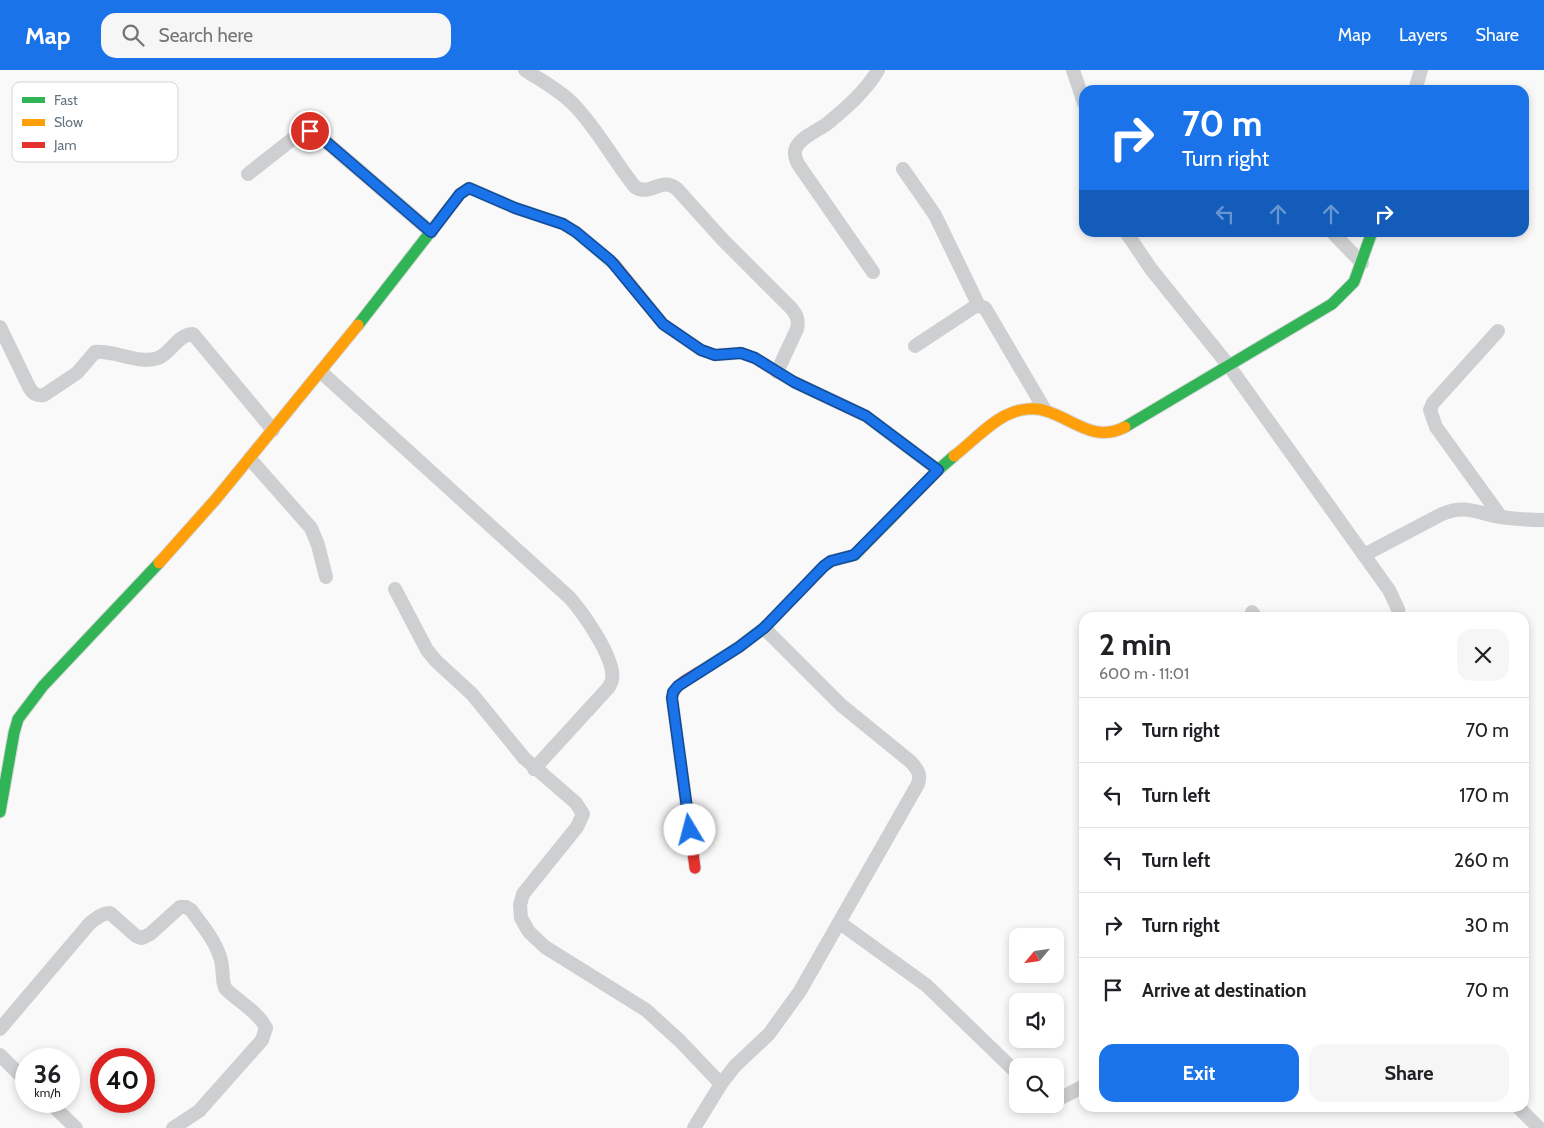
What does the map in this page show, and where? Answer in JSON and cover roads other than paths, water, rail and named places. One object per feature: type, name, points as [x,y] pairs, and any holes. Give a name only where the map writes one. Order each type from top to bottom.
[{"type":"street","points":[[525,70],[563,95],[574,105],[596,132],[635,187],[640,190],[647,190],[666,183],[672,184],[723,240],[797,315],[797,329],[777,372]]},
{"type":"street","points":[[873,272],[798,164],[794,152],[800,142],[827,124],[855,99],[871,82],[878,70]]},
{"type":"street","points":[[1073,70],[1079,87]]},
{"type":"street","points":[[1416,85],[1421,70]]},
{"type":"street","points":[[248,174],[295,137],[303,132],[310,131],[317,134],[431,232]]},
{"type":"street","points":[[903,169],[939,222],[979,306]]},
{"type":"street","points":[[0,812],[14,732],[18,720],[26,708],[43,686],[92,632],[186,534],[250,459],[321,372],[460,194],[469,188],[515,208],[563,224],[589,242],[611,261],[651,311],[670,330],[708,354],[741,353],[755,358],[794,382],[866,416],[938,470]]},
{"type":"street","points":[[1129,237],[1151,269],[1229,366],[1389,590],[1398,612]]},
{"type":"street","points":[[1337,237],[1362,263]]},
{"type":"street","points":[[695,868],[672,698],[673,692],[684,681],[739,647],[764,628],[824,566],[831,561],[849,558],[861,549],[938,470],[1008,414],[1028,409],[1045,410],[1091,432],[1113,433],[1332,304],[1354,282],[1370,237]]},
{"type":"street","points":[[915,346],[974,307],[985,308],[1045,410]]},
{"type":"street","points":[[0,327],[29,388],[38,395],[44,395],[77,373],[95,352],[153,360],[164,355],[184,336],[193,334],[273,430]]},
{"type":"street","points":[[1498,331],[1433,403],[1430,410],[1436,427],[1501,517]]},
{"type":"street","points":[[321,372],[570,598],[595,631],[609,662],[612,679],[609,687],[534,769]]},
{"type":"street","points":[[250,459],[311,528],[318,545],[326,577]]},
{"type":"street","points":[[1364,555],[1454,509],[1467,509],[1501,517],[1544,520]]},
{"type":"street","points":[[395,589],[427,650],[436,661],[472,694],[534,769],[576,803],[583,814],[578,827],[523,894],[520,905],[521,918],[529,932],[545,947],[646,1010],[680,1041],[721,1084]]},
{"type":"street","points":[[694,1128],[721,1084],[735,1066],[769,1034],[800,991],[918,784],[920,776],[918,769],[911,762],[836,701],[764,628]]},
{"type":"street","points":[[0,1029],[90,922],[104,913],[110,914],[136,936],[142,938],[150,934],[180,907],[186,907],[191,910],[217,949],[220,957],[222,981],[225,988],[257,1015],[266,1028],[262,1040],[199,1111],[173,1128]]},
{"type":"street","points":[[840,923],[926,985],[1009,1065]]},
{"type":"street","points":[[0,1055],[15,1070]]},
{"type":"street","points":[[1064,1096],[1079,1089]]},
{"type":"street","points":[[1523,1112],[1540,1128]]},
{"type":"street","points":[[60,1113],[76,1128]]}]
